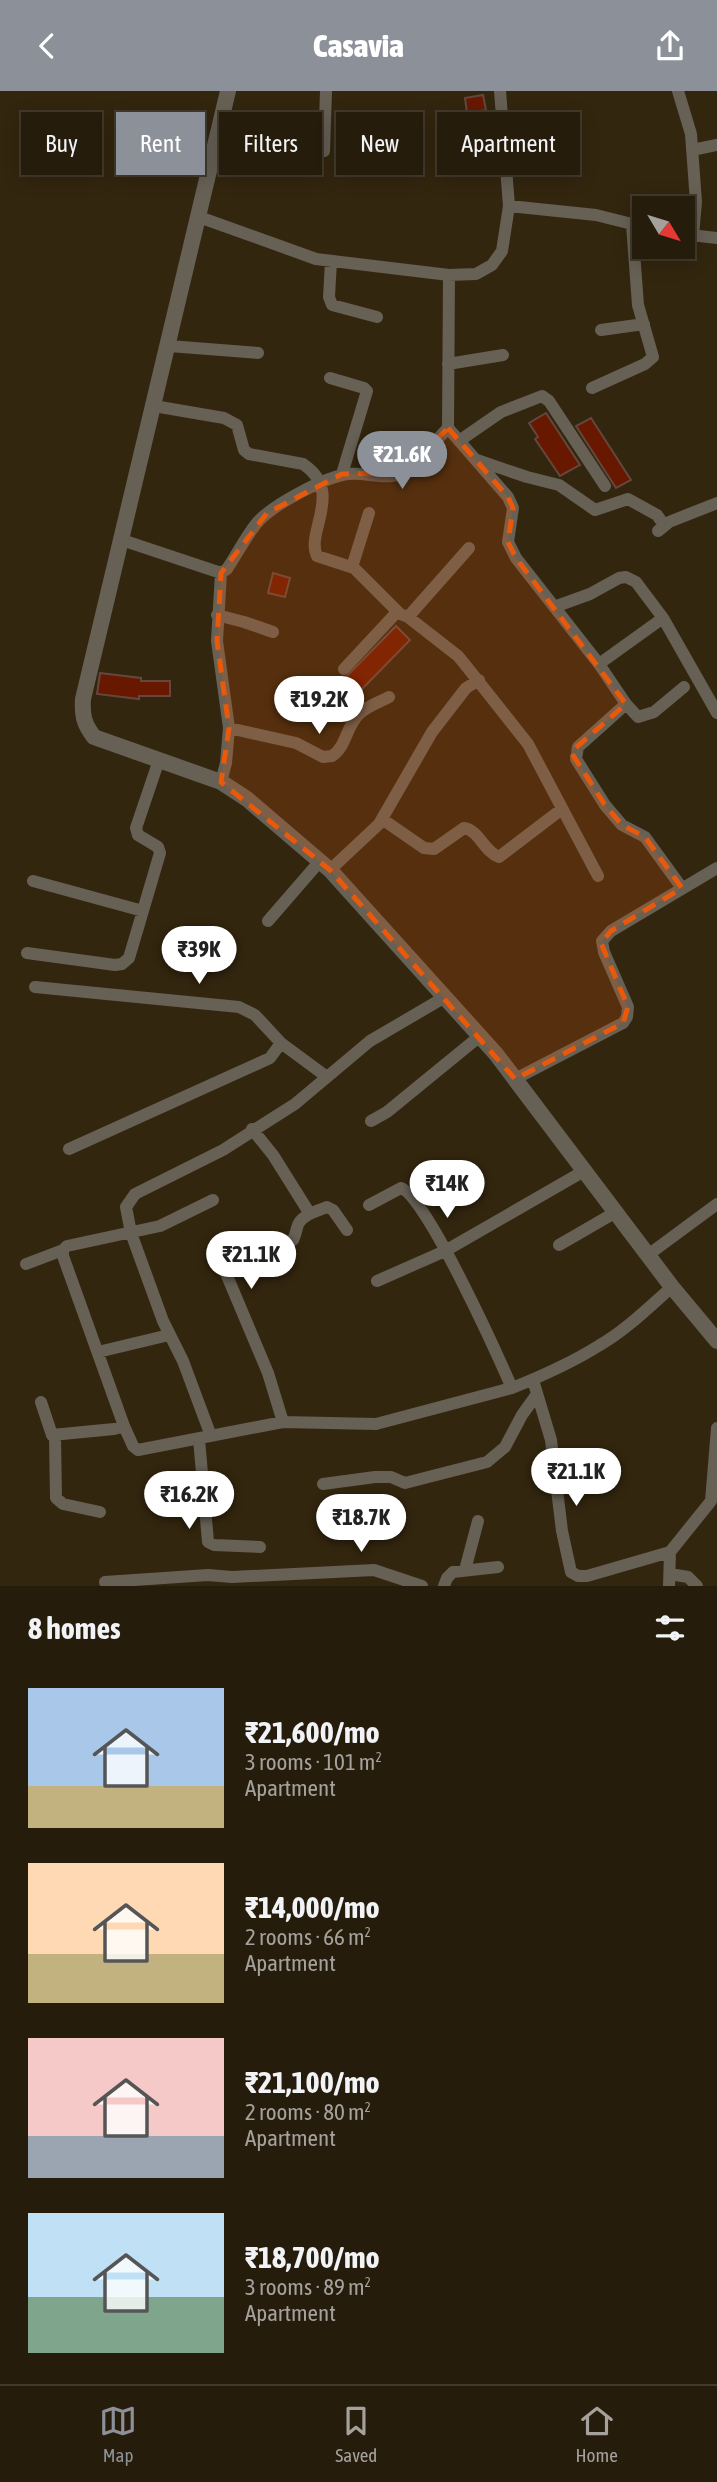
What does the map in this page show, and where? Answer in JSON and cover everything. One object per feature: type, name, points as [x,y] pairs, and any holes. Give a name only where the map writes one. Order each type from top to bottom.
[{"type":"street","points":[[228,91],[83,699],[82,716],[94,737],[221,782],[247,799],[325,865],[480,1036],[672,1287],[715,1333]]},
{"type":"street","points":[[324,151],[326,91]]},
{"type":"street","points":[[198,217],[316,259],[449,275],[476,274],[492,265],[502,251],[509,206],[500,91]]},
{"type":"street","points":[[678,91],[691,134],[695,206]]},
{"type":"street","points":[[692,150],[717,145]]},
{"type":"street","points":[[509,206],[596,215],[632,224]]},
{"type":"street","points":[[695,236],[717,238]]},
{"type":"street","points":[[592,388],[650,360],[652,351],[638,305],[638,259]]},
{"type":"street","points":[[331,261],[329,297],[332,305],[377,317]]},
{"type":"street","points":[[449,275],[448,428],[508,497],[513,509],[508,542],[516,558],[638,717],[654,712],[684,687]]},
{"type":"street","points":[[601,331],[644,324]]},
{"type":"street","points":[[169,346],[258,353]]},
{"type":"street","points":[[448,364],[503,355]]},
{"type":"street","points":[[330,378],[367,391],[342,474]]},
{"type":"street","points":[[459,441],[501,412],[542,397],[549,401],[605,487]]},
{"type":"street","points":[[154,406],[224,418],[237,425],[244,450],[249,454],[303,464],[320,482],[322,515],[314,545],[317,556],[352,567],[402,614],[458,656],[528,744],[598,876]]},
{"type":"street","points":[[221,573],[227,569],[256,523],[267,513],[320,482],[342,474],[383,477],[404,472],[448,428]]},
{"type":"street","points":[[475,459],[555,484],[595,510],[628,499],[657,516],[661,528],[717,503]]},
{"type":"street","points":[[352,567],[369,513]]},
{"type":"street","points":[[122,540],[221,573]]},
{"type":"street","points":[[344,669],[469,548]]},
{"type":"street","points":[[221,573],[217,641],[229,728],[226,763],[221,782]]},
{"type":"street","points":[[554,607],[590,594],[619,578],[626,577],[636,582],[663,618],[717,713]]},
{"type":"street","points":[[217,615],[272,632]]},
{"type":"street","points":[[599,664],[663,618]]},
{"type":"street","points":[[268,921],[325,865],[379,824],[432,732],[467,688],[479,680]]},
{"type":"street","points":[[229,728],[296,743],[323,757],[331,756],[339,752],[360,712],[389,697]]},
{"type":"street","points":[[626,704],[578,747],[576,759],[605,805],[622,825],[645,837],[682,888]]},
{"type":"street","points":[[26,953],[122,964],[129,958],[160,853],[158,847],[138,835],[136,828],[159,760]]},
{"type":"street","points":[[382,819],[430,850],[467,828],[491,853],[499,857],[562,809]]},
{"type":"street","points":[[515,1079],[623,1023],[628,1007],[604,952],[602,941],[611,931],[717,868]]},
{"type":"street","points":[[33,881],[143,911]]},
{"type":"street","points":[[35,987],[239,1007],[255,1015],[281,1043],[327,1077]]},
{"type":"street","points":[[260,1547],[214,1545],[208,1542],[205,1437],[183,1361],[169,1335],[131,1233],[126,1207],[135,1194],[223,1150],[295,1104],[370,1041],[445,997]]},
{"type":"street","points":[[371,1121],[387,1112],[480,1036]]},
{"type":"street","points":[[69,1149],[270,1058],[281,1043]]},
{"type":"street","points":[[252,1129],[310,1214]]},
{"type":"street","points":[[377,1281],[445,1251],[584,1171]]},
{"type":"street","points":[[369,1205],[401,1188],[406,1189],[418,1204],[486,1329],[512,1388]]},
{"type":"street","points":[[26,1264],[67,1246],[160,1226],[213,1200]]},
{"type":"street","points":[[648,1255],[717,1203]]},
{"type":"street","points":[[283,1422],[268,1373],[225,1271],[233,1261],[295,1238],[297,1225],[310,1214],[331,1208],[347,1230]]},
{"type":"street","points":[[559,1245],[615,1212]]},
{"type":"street","points":[[63,1250],[62,1255],[124,1426],[133,1446],[138,1450],[283,1422],[376,1424],[512,1388],[601,1345],[672,1287]]},
{"type":"street","points":[[98,1353],[169,1335]]},
{"type":"street","points":[[533,1380],[551,1440],[562,1531],[572,1572],[578,1576],[587,1576],[670,1552],[714,1504],[717,1428]]},
{"type":"street","points":[[323,1484],[375,1477],[391,1477],[405,1483],[488,1462],[506,1447],[522,1415],[537,1394]]},
{"type":"street","points":[[41,1402],[50,1433],[55,1437],[124,1426]]},
{"type":"street","points":[[55,1437],[56,1498],[63,1504],[100,1511]]},
{"type":"street","points":[[466,1570],[478,1521]]},
{"type":"street","points":[[670,1552],[669,1580],[688,1577],[697,1586]]},
{"type":"street","points":[[444,1586],[453,1572],[498,1567]]},
{"type":"street","points":[[105,1582],[208,1575],[232,1577],[374,1570],[422,1586]]},
{"type":"highlighted area","points":[[448,428],[508,497],[513,508],[508,542],[516,558],[626,704],[571,752],[605,805],[622,825],[645,837],[682,888],[611,931],[601,943],[628,1007],[623,1023],[515,1079],[330,870],[221,782],[229,728],[217,641],[221,573],[267,513],[342,474],[404,472]]},
{"type":"building","points":[[483,95],[486,110],[467,112],[465,98]]},
{"type":"building","points":[[546,413],[580,465],[560,476],[535,439],[538,437],[529,423]]},
{"type":"building","points":[[591,418],[631,480],[616,488],[576,426]]},
{"type":"building","points":[[273,573],[290,578],[285,597],[268,593]]},
{"type":"building","points":[[396,626],[410,640],[360,691],[346,677]]},
{"type":"building","points":[[100,673],[141,678],[141,681],[170,681],[170,696],[139,696],[139,699],[97,694]]}]
